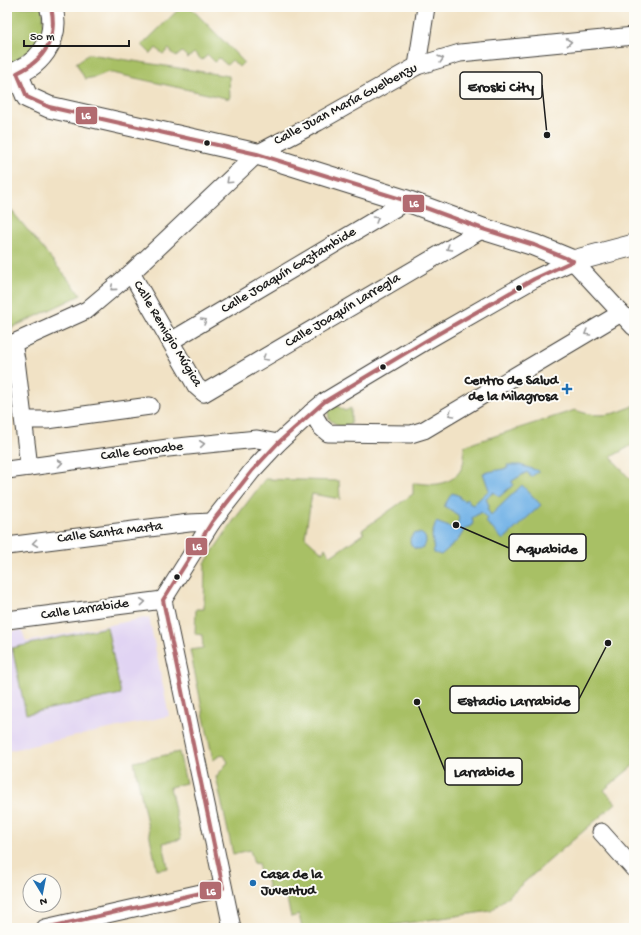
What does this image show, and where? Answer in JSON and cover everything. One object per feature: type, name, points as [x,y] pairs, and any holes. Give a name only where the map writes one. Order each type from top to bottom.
[{"type":"main road","points":[[12,75],[30,66],[42,56],[49,42],[53,28],[53,9]]},
{"type":"street","points":[[417,66],[426,7]]},
{"type":"street","name":"Calle Juan María Guelbenzu","points":[[10,345],[87,310],[131,273],[258,154],[417,66],[460,53],[634,36]]},
{"type":"street","points":[[12,75],[27,97],[49,107],[258,154],[406,201],[534,245],[573,261],[634,327]]},
{"type":"street","name":"Calle Joaquín Gaztambide","points":[[171,341],[406,201]]},
{"type":"street","name":"Calle Joaquín Larregla","points":[[204,394],[483,228]]},
{"type":"street","points":[[232,928],[163,600],[212,522],[252,471],[278,443],[324,402],[534,279],[573,261],[634,245]]},
{"type":"street","name":"Calle Remigio Múgica","points":[[131,273],[196,386],[204,394]]},
{"type":"street","points":[[312,412],[321,427],[328,433],[411,434],[424,430],[621,313]]},
{"type":"street","points":[[10,345],[16,360],[29,467]]},
{"type":"street","points":[[24,420],[47,420],[150,406]]},
{"type":"street","name":"Calle Goroabe","points":[[7,470],[168,448],[257,439],[278,443]]},
{"type":"street","name":"Calle Santa Marta","points":[[7,546],[189,523],[212,522]]},
{"type":"street","name":"Calle Larrabide","points":[[7,620],[163,600]]},
{"type":"street","points":[[601,832],[634,869]]},
{"type":"street","points":[[45,928],[223,888]]},
{"type":"shaded area","points":[[149,617],[169,716],[7,751],[7,632],[22,630],[26,642]]},
{"type":"green space","points":[[7,7],[42,7],[44,29],[39,43],[17,62],[7,65]]},
{"type":"green space","points":[[181,7],[190,7],[244,62],[239,67],[232,60],[227,65],[219,58],[215,62],[208,55],[202,60],[194,53],[188,58],[182,52],[176,57],[169,49],[163,54],[156,48],[151,54],[142,45]]},
{"type":"green space","points":[[89,54],[229,76],[230,99],[108,72],[96,77],[85,79],[76,63]]},
{"type":"green space","points":[[7,205],[81,295],[7,330]]},
{"type":"green space","points":[[336,405],[345,411],[351,408],[351,424],[339,427],[329,419],[328,410]]},
{"type":"green space","points":[[634,405],[634,444],[611,457],[634,484],[634,765],[604,790],[616,803],[491,911],[372,928],[302,928],[299,915],[291,917],[286,895],[277,898],[275,889],[269,891],[266,876],[261,877],[258,863],[254,864],[250,850],[233,854],[216,777],[228,762],[223,754],[213,760],[190,650],[203,648],[202,635],[195,634],[196,609],[204,609],[205,563],[234,520],[265,479],[339,481],[340,499],[312,494],[305,537],[323,553],[325,548],[331,556],[364,533],[362,530],[413,494],[413,483],[439,484],[454,478],[458,474],[463,464],[464,446],[575,410],[583,413],[605,415],[619,412]]},
{"type":"green space","points":[[107,627],[121,694],[26,714],[12,648]]},
{"type":"green space","points":[[179,752],[186,783],[170,787],[181,839],[163,843],[168,868],[157,870],[134,762]]},
{"type":"water","points":[[507,465],[520,465],[539,471],[531,477],[527,472],[512,481],[513,485],[499,497],[494,492],[486,498],[489,506],[487,509],[491,515],[522,485],[541,505],[503,540],[485,521],[487,519],[481,512],[472,518],[472,526],[465,529],[458,540],[441,555],[434,553],[432,535],[436,522],[452,528],[458,521],[458,515],[444,506],[452,493],[460,496],[459,498],[465,501],[466,499],[469,500],[469,503],[473,505],[489,490],[483,473],[508,468]]},
{"type":"water","points":[[418,533],[425,538],[426,541],[421,548],[418,549],[411,544],[410,541],[415,534]]},
{"type":"transit line","name":"L6","points":[[51,7],[53,29],[47,47],[35,62],[17,73],[27,97],[49,107],[257,154],[407,201],[483,229],[534,245],[573,261]]},
{"type":"transit line","name":"L6","points":[[45,928],[223,888],[163,600],[212,522],[252,471],[278,443],[324,402],[424,342],[534,279],[573,261]]},
{"type":"place","name":"Eroski City","points":[[547,135]]},
{"type":"place","name":"Centro de Salud de la Milagrosa","points":[[567,389]]},
{"type":"place","name":"Aquabide","points":[[456,525]]},
{"type":"place","name":"Estadio Larrabide","points":[[608,643]]},
{"type":"place","name":"Larrabide","points":[[417,702]]},
{"type":"place","name":"Casa de la Juventud","points":[[253,883]]}]
